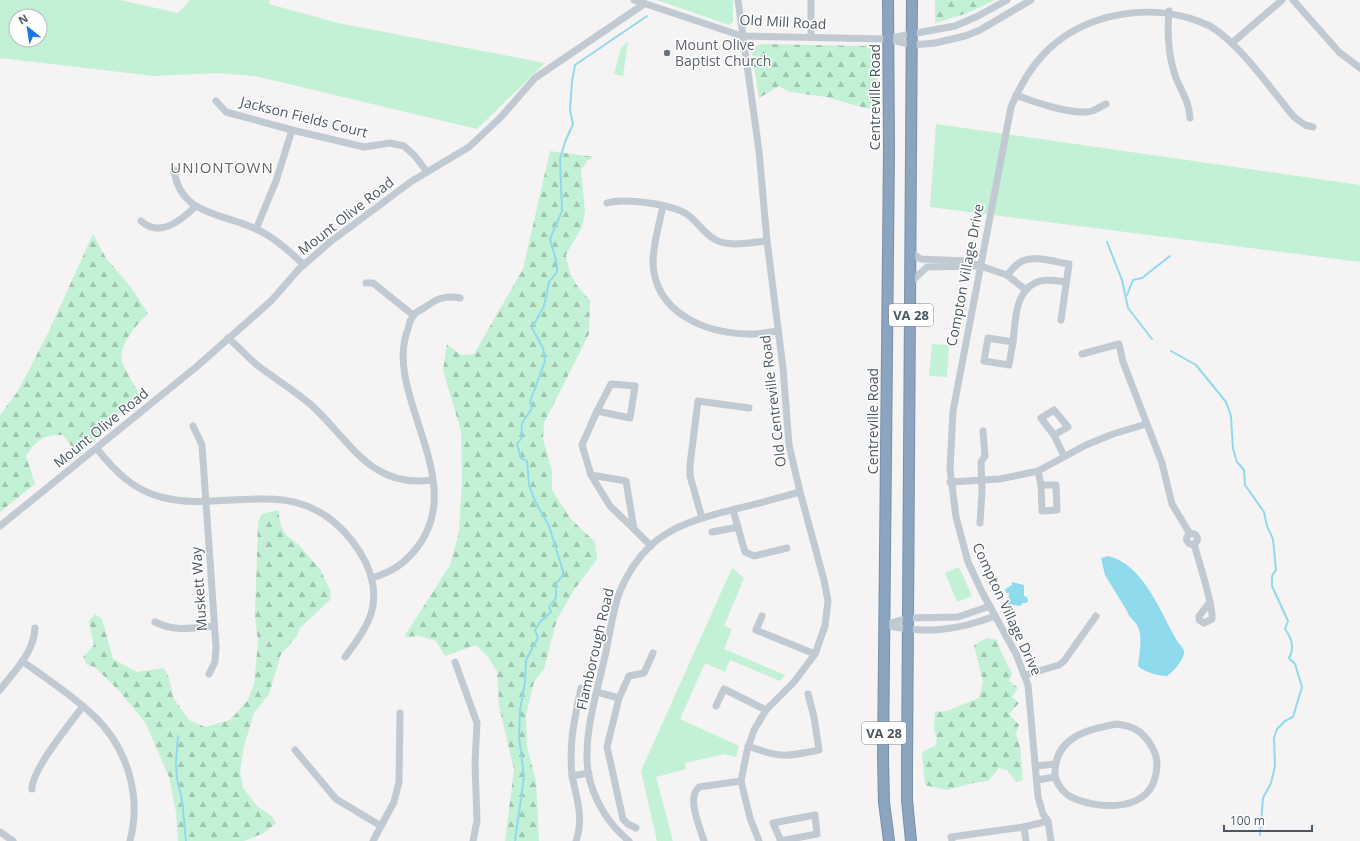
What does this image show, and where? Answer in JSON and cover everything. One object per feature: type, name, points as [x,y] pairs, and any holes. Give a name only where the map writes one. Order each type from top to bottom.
[{"type":"highway","name":"Centreville Road","points":[[888,0],[889,150],[884,625],[884,802],[889,841]]},
{"type":"highway","name":"VA 28","points":[[911,841],[907,790],[912,253],[912,0]]},
{"type":"street","name":"Old Mill Road","points":[[634,0],[742,36],[888,39]]},
{"type":"street","name":"Old Centreville Road","points":[[738,0],[759,151],[789,445],[824,580],[828,601],[825,626],[815,654],[794,682],[766,710],[754,730],[748,746],[741,781],[750,818],[759,841]]},
{"type":"street","points":[[811,0],[811,37]]},
{"type":"street","points":[[888,39],[912,33],[955,26],[978,16],[1007,0]]},
{"type":"street","points":[[888,39],[912,45],[935,43],[964,36],[980,30],[1031,0]]},
{"type":"street","points":[[1232,43],[1282,0]]},
{"type":"street","points":[[1293,0],[1339,52],[1360,68]]},
{"type":"street","name":"Mount Olive Road","points":[[0,526],[186,376],[271,301],[303,264],[330,242],[427,172],[459,154],[482,136],[535,78],[644,4]]},
{"type":"street","name":"Compton Village Drive","points":[[1051,841],[1048,821],[1042,814],[1037,780],[1031,705],[1025,675],[1016,654],[976,580],[961,540],[950,482],[950,442],[953,411],[1006,127],[1016,95],[1023,81],[1041,56],[1060,39],[1080,26],[1103,16],[1127,10],[1169,10],[1200,20],[1232,43],[1294,117],[1305,125],[1313,127]]},
{"type":"street","points":[[1169,10],[1167,38],[1170,58],[1177,80],[1188,102],[1190,118]]},
{"type":"street","points":[[1016,95],[1053,107],[1073,110],[1092,111],[1106,104]]},
{"type":"street","name":"Jackson Fields Court","points":[[216,101],[226,112],[292,130],[364,147],[390,143],[404,146],[415,156],[427,172]]},
{"type":"street","points":[[256,229],[276,181],[292,130]]},
{"type":"street","points":[[174,170],[175,178],[180,190],[195,206],[256,229],[281,245],[303,264]]},
{"type":"street","points":[[607,203],[616,200],[627,200],[663,206],[686,213],[707,234],[720,242],[729,244],[767,241]]},
{"type":"street","points":[[141,221],[148,227],[162,228],[179,221],[195,206]]},
{"type":"street","points":[[663,206],[655,245],[654,268],[660,288],[674,309],[694,323],[712,328],[746,334],[778,331]]},
{"type":"street","points":[[912,253],[918,258],[957,260],[980,266],[1007,275],[1026,290]]},
{"type":"street","points":[[1007,275],[1019,263],[1033,259],[1069,264],[1061,320]]},
{"type":"street","points":[[911,282],[927,267],[980,266]]},
{"type":"street","points":[[1013,342],[988,338],[984,361],[1009,365],[1013,342],[1019,307],[1021,296],[1033,283],[1041,280],[1066,282]]},
{"type":"street","points":[[366,283],[373,283],[413,315]]},
{"type":"street","points":[[372,578],[385,574],[399,566],[424,539],[430,527],[433,512],[432,480],[427,450],[405,371],[405,336],[413,315],[430,303],[447,295],[460,298]]},
{"type":"street","points":[[228,338],[258,366],[310,404],[354,453],[369,465],[383,473],[407,481],[432,480]]},
{"type":"street","points":[[1082,354],[1119,344],[1123,362],[1162,463],[1172,504],[1190,534],[1186,538],[1186,541],[1191,545],[1194,544],[1210,602]]},
{"type":"street","points":[[597,411],[630,418],[635,386],[611,384],[597,411],[582,445],[591,475],[610,506],[651,546]]},
{"type":"street","points":[[702,518],[690,476],[698,401],[749,408]]},
{"type":"street","points":[[950,482],[1000,478],[1038,471],[1064,456],[1113,434],[1146,424]]},
{"type":"street","name":"Muskett Way","points":[[193,426],[202,445],[206,501],[216,659],[209,674]]},
{"type":"street","points":[[980,523],[982,479],[981,462],[985,456],[983,431]]},
{"type":"street","points":[[1054,435],[1064,456]]},
{"type":"street","points":[[97,449],[119,474],[144,491],[174,500],[206,501],[272,498],[291,501],[310,507],[330,519],[349,536],[362,555],[372,578],[374,599],[370,618],[363,632],[345,657]]},
{"type":"street","points":[[1038,471],[1041,485]]},
{"type":"street","points":[[591,475],[626,481],[634,529]]},
{"type":"street","name":"Flamborough Road","points":[[629,841],[616,829],[602,810],[593,790],[588,773],[587,742],[621,590],[632,568],[651,546],[673,529],[702,518],[800,492]]},
{"type":"street","points":[[733,510],[745,552],[754,556],[786,548]]},
{"type":"street","points":[[712,532],[738,527]]},
{"type":"street","points":[[884,625],[908,618],[958,617],[990,606]]},
{"type":"street","points":[[762,616],[756,630],[815,654]]},
{"type":"street","points":[[884,625],[908,630],[959,628],[995,616]]},
{"type":"street","points":[[1025,675],[1058,665],[1064,661],[1096,616]]},
{"type":"street","points":[[155,622],[174,629],[214,626]]},
{"type":"street","points":[[0,690],[33,645],[35,628]]},
{"type":"street","points":[[636,828],[628,824],[623,819],[607,747],[619,698],[629,676],[644,672],[653,654]]},
{"type":"street","points":[[22,661],[83,706],[99,720],[113,738],[128,768],[134,802],[134,824],[130,841]]},
{"type":"street","points":[[455,662],[477,723],[474,763],[477,820],[473,841]]},
{"type":"street","points":[[576,841],[580,828],[580,817],[572,776],[570,749],[573,725],[581,688]]},
{"type":"street","points":[[716,706],[724,689],[766,710]]},
{"type":"street","points":[[597,692],[619,698]]},
{"type":"street","points":[[748,746],[774,756],[791,756],[819,750],[814,717],[808,694]]},
{"type":"street","points":[[32,789],[32,784],[37,771],[83,706]]},
{"type":"street","points":[[373,841],[394,802],[399,782],[400,713]]},
{"type":"street","points":[[1117,724],[1135,729],[1148,739],[1156,756],[1157,770],[1154,781],[1146,794],[1134,802],[1119,806],[1072,798],[1064,791],[1055,777],[1055,764],[1057,755],[1073,738],[1097,728],[1117,724]]},
{"type":"street","points":[[295,750],[336,799],[381,826]]},
{"type":"street","points":[[1036,766],[1055,764]]},
{"type":"street","points":[[572,776],[588,773]]},
{"type":"street","points":[[1037,780],[1055,777]]},
{"type":"street","points":[[704,841],[693,799],[695,791],[699,787],[741,781]]},
{"type":"street","points":[[814,815],[817,834],[780,841],[773,823],[814,815]]},
{"type":"street","points":[[952,841],[951,837],[1024,827],[1048,821]]},
{"type":"street","points":[[1024,827],[1026,841]]},
{"type":"street","points":[[0,832],[13,841]]},
{"type":"green space","points":[[0,0],[120,0],[178,13],[190,0],[270,0],[269,4],[338,23],[545,63],[477,129],[255,76],[218,73],[154,76],[0,58]]},
{"type":"green space","points":[[657,0],[733,0],[733,22],[729,25]]},
{"type":"green space","points":[[935,0],[995,0],[965,14],[935,23]]},
{"type":"green space","points":[[628,41],[623,76],[614,74],[621,48]]},
{"type":"green space","points":[[763,44],[869,46],[875,53],[878,106],[869,109],[826,97],[790,92],[779,86],[759,98],[752,54],[756,46]]},
{"type":"green space","points":[[936,124],[1360,185],[1360,262],[930,207]]},
{"type":"green space","points":[[550,151],[594,157],[587,161],[581,170],[585,211],[582,227],[566,255],[571,275],[580,290],[590,300],[589,334],[544,423],[543,439],[552,471],[552,490],[570,518],[595,542],[597,559],[574,590],[557,619],[544,669],[534,682],[526,715],[527,747],[536,781],[539,841],[505,841],[514,770],[499,706],[497,671],[488,657],[476,645],[445,656],[436,641],[420,636],[404,637],[450,565],[459,532],[462,480],[461,431],[443,370],[447,344],[461,355],[474,354],[523,269]]},
{"type":"green space","points":[[93,234],[106,258],[130,286],[148,313],[129,336],[122,350],[121,357],[125,368],[142,399],[116,415],[79,456],[63,435],[45,437],[37,442],[26,456],[35,484],[0,512],[0,415],[18,391],[49,331]]},
{"type":"green space","points":[[932,344],[949,345],[947,377],[929,376]]},
{"type":"green space","points":[[278,510],[281,526],[285,534],[298,544],[320,569],[331,592],[330,600],[300,628],[297,636],[281,654],[269,694],[254,713],[244,746],[240,771],[243,788],[257,806],[272,816],[276,823],[264,833],[244,841],[178,841],[176,812],[169,777],[145,722],[119,691],[95,667],[87,665],[83,657],[94,645],[89,621],[95,614],[102,619],[113,659],[137,672],[163,668],[168,675],[174,699],[189,720],[205,727],[230,720],[248,700],[254,684],[258,642],[255,616],[258,522],[262,514]]},
{"type":"green space","points":[[959,567],[972,596],[957,602],[945,573]]},
{"type":"green space","points":[[732,568],[744,578],[724,626],[732,629],[724,649],[785,675],[780,681],[730,660],[725,672],[705,663],[680,719],[739,746],[736,757],[725,754],[685,763],[686,769],[656,777],[673,841],[657,841],[641,771]]},
{"type":"green space","points":[[987,638],[997,640],[1001,652],[1012,673],[1009,681],[1018,688],[1012,697],[1019,703],[1009,714],[1019,725],[1016,733],[1020,747],[1023,780],[1016,782],[1007,770],[999,768],[988,781],[946,790],[925,785],[922,752],[935,746],[937,739],[934,729],[935,712],[947,711],[979,698],[983,682],[974,645]]},
{"type":"water","points":[[1108,556],[1131,568],[1141,578],[1184,651],[1181,661],[1167,676],[1151,673],[1138,666],[1140,646],[1139,631],[1137,625],[1129,615],[1105,575],[1101,558]]},
{"type":"water","points":[[1012,582],[1024,585],[1024,596],[1027,597],[1028,601],[1020,606],[1008,604],[1009,593],[1006,593],[1005,589],[1012,585]]},
{"type":"waterway","points":[[515,841],[524,777],[519,737],[520,710],[525,682],[526,660],[538,638],[535,630],[541,621],[551,612],[549,607],[556,598],[556,584],[563,575],[549,526],[535,501],[529,485],[527,461],[521,458],[517,444],[521,439],[522,423],[532,408],[530,402],[545,361],[543,348],[532,328],[544,306],[549,282],[557,272],[557,264],[550,239],[562,211],[560,159],[565,142],[573,124],[570,110],[572,81],[575,65],[647,16]]},
{"type":"waterway","points":[[1107,242],[1122,280],[1128,308],[1152,339]]},
{"type":"waterway","points":[[1127,295],[1133,280],[1142,278],[1170,256]]},
{"type":"waterway","points":[[1171,351],[1196,365],[1226,402],[1231,416],[1233,449],[1237,462],[1244,470],[1245,485],[1264,512],[1267,526],[1273,539],[1276,570],[1272,576],[1272,586],[1288,621],[1285,629],[1292,647],[1289,658],[1295,664],[1302,687],[1293,717],[1285,721],[1277,729],[1274,738],[1275,766],[1271,783],[1263,798],[1260,835]]},
{"type":"waterway","points":[[178,736],[176,762],[177,779],[182,800],[186,841]]},
{"type":"place","name":"Mount Olive Baptist Church","points":[[667,53]]},
{"type":"district","name":"UNIONTOWN","points":[[222,168]]}]
